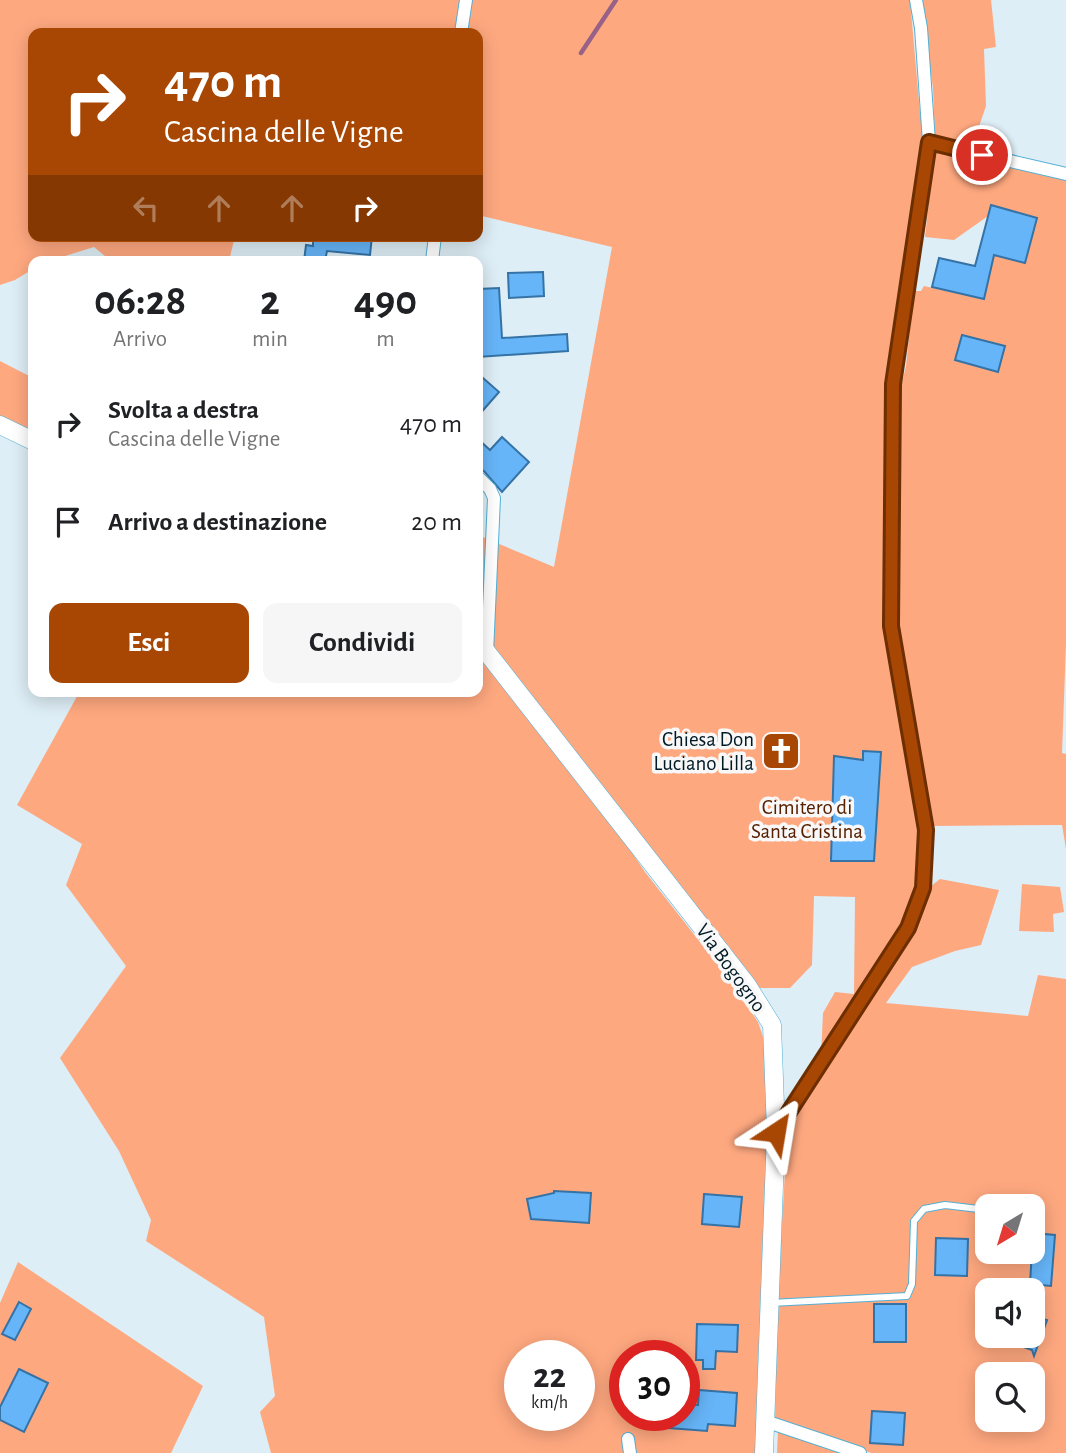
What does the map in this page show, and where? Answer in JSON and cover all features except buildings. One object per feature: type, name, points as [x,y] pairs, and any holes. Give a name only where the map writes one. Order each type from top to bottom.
[{"type":"main road","points":[[0,425],[28,439]]},
{"type":"main road","name":"Via Bogogno","points":[[483,648],[747,985],[772,1025],[776,1132],[764,1453]]},
{"type":"street","points":[[462,28],[466,0]]},
{"type":"street","points":[[776,1132],[908,928],[923,888],[926,830],[891,626],[893,384],[929,142],[921,28],[916,0]]},
{"type":"street","points":[[929,142],[1066,174]]},
{"type":"street","points":[[483,482],[494,498],[483,635]]},
{"type":"street","points":[[765,1421],[860,1453]]},
{"type":"lane","points":[[768,1303],[907,1296],[912,1284],[914,1221],[924,1209],[945,1205],[975,1209]]},
{"type":"green space","name":"Cimitero di Santa Cristina","points":[[0,0],[910,0],[925,142],[891,383],[889,634],[921,833],[918,888],[905,923],[821,1056],[823,1013],[835,992],[854,994],[855,897],[814,896],[812,965],[790,988],[758,988],[483,636],[483,537],[554,567],[612,247],[483,216],[483,28],[28,28],[28,242],[234,242],[230,256],[105,256],[94,247],[65,256],[28,256],[28,272],[0,285]]},
{"type":"green space","points":[[921,0],[991,0],[996,47],[984,49],[986,106],[972,147],[935,137],[933,88]]},
{"type":"green space","points":[[935,149],[1066,180],[1066,644],[1062,753],[1066,754],[1066,849],[1062,825],[930,826],[896,647],[896,487],[901,387],[906,366],[914,291],[921,291],[924,286],[984,299],[988,216],[954,240],[925,237]]},
{"type":"green space","points":[[0,361],[28,375],[28,430],[0,416]]},
{"type":"green space","points":[[483,659],[568,757],[645,872],[733,984],[758,1022],[770,1058],[770,1181],[756,1453],[271,1453],[260,1412],[275,1396],[264,1317],[146,1241],[151,1220],[119,1151],[60,1058],[126,966],[66,885],[82,844],[17,805],[77,697],[483,697]]},
{"type":"green space","points":[[940,879],[999,890],[981,945],[955,951],[912,967],[886,1003],[1028,1016],[1038,975],[1066,979],[1066,1453],[871,1453],[775,1419],[777,1310],[786,1154],[793,1138],[788,1131],[831,1053],[916,927],[926,890]]},
{"type":"green space","points":[[1022,884],[1060,887],[1064,912],[1053,914],[1054,932],[1019,931]]},
{"type":"green space","points":[[18,1262],[203,1386],[171,1453],[0,1453],[0,1303]]},
{"type":"green space","points":[[778,1429],[850,1453],[777,1453]]},
{"type":"waterway","points":[[581,53],[616,0]]},
{"type":"place","name":"Chiesa Don Luciano Lilla","points":[[781,751]]},
{"type":"route","points":[[776,1132],[908,928],[923,888],[926,830],[891,633],[893,384],[929,142],[982,155]]}]
